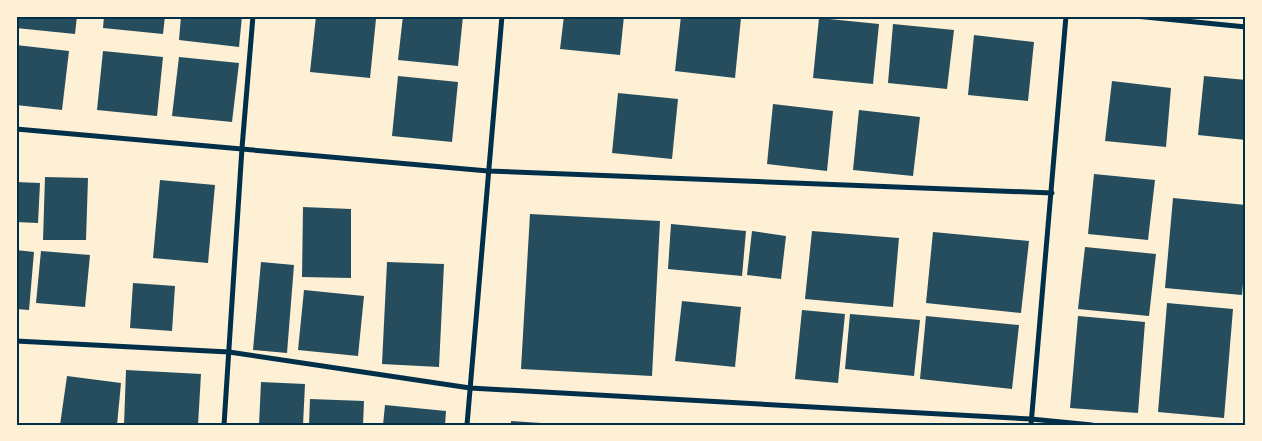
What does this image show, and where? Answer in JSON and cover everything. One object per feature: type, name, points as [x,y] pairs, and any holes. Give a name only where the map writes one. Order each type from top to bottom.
[{"type":"street","points":[[224,425],[242,148],[253,16]]},
{"type":"street","points":[[467,425],[502,16]]},
{"type":"street","points":[[1031,422],[1066,16]]},
{"type":"street","points":[[1135,16],[1246,27]]},
{"type":"street","points":[[16,128],[488,171],[1052,193]]},
{"type":"street","points":[[16,341],[229,352],[470,388],[1092,425]]},
{"type":"building","points":[[17,16],[77,16],[75,34],[16,28]]},
{"type":"building","points":[[104,16],[165,16],[163,34],[103,28]]},
{"type":"building","points":[[181,16],[242,16],[239,47],[179,40]]},
{"type":"building","points":[[316,16],[351,16],[376,19],[370,78],[310,72]]},
{"type":"building","points":[[403,16],[463,16],[458,66],[398,60]]},
{"type":"building","points":[[564,16],[624,16],[620,55],[560,49]]},
{"type":"building","points":[[681,16],[741,18],[735,78],[675,71]]},
{"type":"building","points":[[819,18],[879,24],[873,84],[813,78]]},
{"type":"building","points":[[893,24],[954,30],[947,89],[888,83]]},
{"type":"building","points":[[974,35],[1034,42],[1028,101],[968,95]]},
{"type":"building","points":[[16,45],[69,51],[62,110],[16,105]]},
{"type":"building","points":[[103,51],[163,57],[157,116],[97,110]]},
{"type":"building","points":[[179,57],[239,63],[232,122],[172,116]]},
{"type":"building","points":[[398,76],[458,82],[452,142],[392,136]]},
{"type":"building","points":[[1204,76],[1246,80],[1246,140],[1198,135]]},
{"type":"building","points":[[1112,81],[1171,88],[1166,147],[1105,141]]},
{"type":"building","points":[[618,93],[678,99],[672,159],[612,153]]},
{"type":"building","points":[[773,104],[833,111],[827,171],[767,164]]},
{"type":"building","points":[[859,110],[920,117],[913,176],[853,170]]},
{"type":"building","points":[[1094,174],[1155,180],[1148,240],[1088,234]]},
{"type":"building","points":[[45,177],[88,178],[86,240],[43,240]]},
{"type":"building","points":[[160,180],[215,185],[208,263],[153,258]]},
{"type":"building","points":[[16,182],[40,183],[38,223],[16,222]]},
{"type":"building","points":[[1173,198],[1246,205],[1246,249],[1242,295],[1165,288]]},
{"type":"building","points":[[303,207],[351,209],[351,278],[302,277]]},
{"type":"building","points":[[530,214],[660,221],[652,376],[521,369]]},
{"type":"building","points":[[671,224],[746,231],[742,276],[668,269]]},
{"type":"building","points":[[752,231],[786,236],[781,279],[747,275]]},
{"type":"building","points":[[812,231],[899,238],[893,307],[805,299]]},
{"type":"building","points":[[933,232],[1029,241],[1021,313],[926,303]]},
{"type":"building","points":[[1085,247],[1156,254],[1149,316],[1078,309]]},
{"type":"building","points":[[16,250],[34,252],[29,310],[16,309]]},
{"type":"building","points":[[41,251],[90,255],[85,307],[36,303]]},
{"type":"building","points":[[261,262],[294,265],[287,353],[253,350]]},
{"type":"building","points":[[387,262],[444,264],[439,367],[382,364]]},
{"type":"building","points":[[133,283],[175,286],[172,331],[130,328]]},
{"type":"building","points":[[304,290],[364,296],[358,356],[298,350]]},
{"type":"building","points":[[682,301],[741,307],[735,367],[675,361]]},
{"type":"building","points":[[1167,303],[1233,309],[1224,418],[1158,412]]},
{"type":"building","points":[[802,310],[845,314],[838,383],[795,379]]},
{"type":"building","points":[[850,314],[920,320],[914,376],[845,369]]},
{"type":"building","points":[[926,316],[1019,325],[1012,389],[920,379]]},
{"type":"building","points":[[1078,316],[1145,322],[1138,413],[1070,408]]},
{"type":"building","points":[[126,370],[201,374],[198,425],[124,425]]},
{"type":"building","points":[[67,376],[121,383],[117,425],[60,425]]},
{"type":"building","points":[[261,382],[305,384],[303,425],[259,425]]},
{"type":"building","points":[[310,399],[364,401],[363,425],[309,425]]},
{"type":"building","points":[[385,405],[446,411],[445,425],[383,425]]},
{"type":"building","points":[[511,421],[541,423],[541,425],[511,425]]}]
